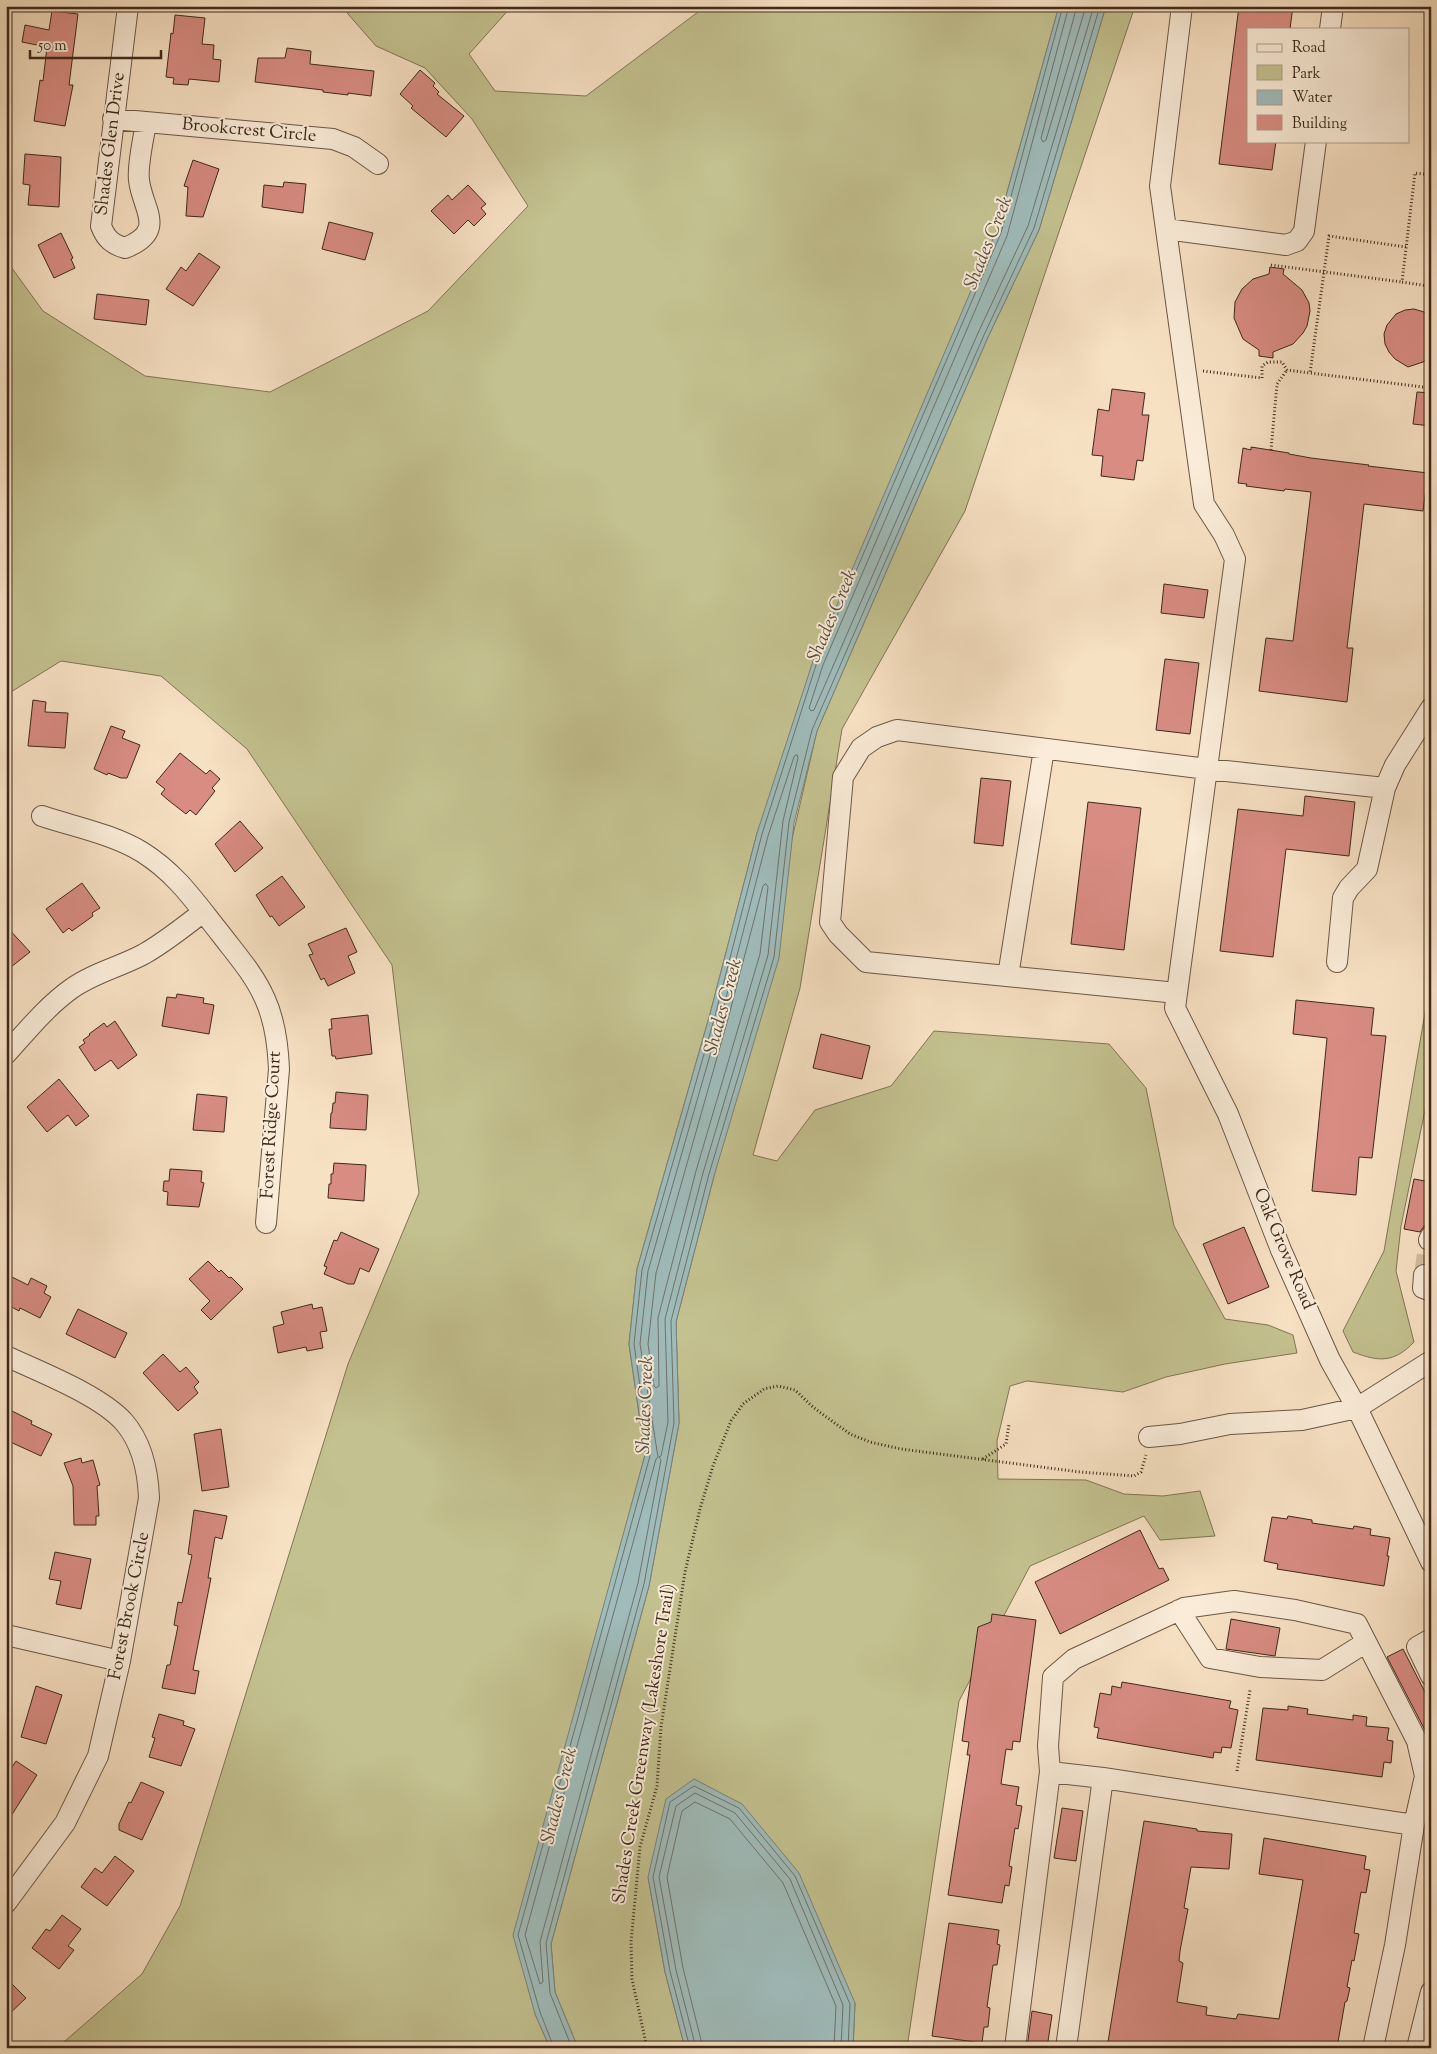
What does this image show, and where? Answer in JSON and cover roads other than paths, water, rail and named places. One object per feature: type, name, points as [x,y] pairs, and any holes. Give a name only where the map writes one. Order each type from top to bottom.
[{"type":"street","name":"Shades Glen Drive","points":[[128,6],[101,226],[110,242],[125,248],[138,241],[149,227],[148,207],[142,197],[138,178],[146,122]]},
{"type":"street","points":[[1182,6],[1160,186],[1204,504],[1224,535],[1235,559],[1207,769],[1176,1001],[1008,976],[866,962],[838,934],[830,922],[843,777],[860,748],[878,737],[897,730],[1207,769],[1385,788]]},
{"type":"street","points":[[1330,28],[1334,6]]},
{"type":"street","name":"Brookcrest Circle","points":[[114,119],[333,138],[354,147],[378,164]]},
{"type":"street","points":[[1166,229],[1286,245],[1297,241],[1304,230],[1316,142]]},
{"type":"street","points":[[1337,962],[1343,898],[1349,888],[1367,870],[1385,788],[1395,765],[1431,708]]},
{"type":"street","points":[[1008,976],[1044,749]]},
{"type":"street","name":"Forest Ridge Court","points":[[42,816],[114,840],[140,851],[173,875],[187,889],[256,981],[271,1015],[279,1069],[266,1223]]},
{"type":"street","points":[[6,1054],[48,1008],[72,988],[143,954],[174,935],[203,912]]},
{"type":"street","name":"Oak Grove Road","points":[[1176,1001],[1228,1114],[1282,1250],[1330,1360],[1357,1408],[1431,1562]]},
{"type":"street","name":"Forest Brook Circle","points":[[6,1356],[81,1393],[108,1408],[123,1421],[134,1436],[143,1456],[148,1476],[149,1498],[120,1661],[98,1756],[65,1823],[6,1903]]},
{"type":"street","points":[[1149,1437],[1180,1434],[1230,1424],[1302,1420],[1357,1408],[1431,1361]]},
{"type":"street","points":[[1015,2048],[1050,1772],[1048,1746],[1053,1677],[1074,1659],[1180,1610],[1234,1600],[1295,1610],[1357,1624],[1417,1741],[1424,1776],[1414,1825],[1395,1945],[1373,2048]]},
{"type":"street","points":[[1180,1610],[1210,1658],[1260,1668],[1322,1670],[1365,1642]]},
{"type":"street","points":[[6,1635],[120,1661]]},
{"type":"street","points":[[1424,1643],[1431,1676]]},
{"type":"street","points":[[1050,1772],[1104,1778],[1414,1825]]},
{"type":"street","points":[[1066,2048],[1104,1778]]},
{"type":"street","points":[[1417,2048],[1430,1999]]},
{"type":"water","name":"Shades Creek","points":[[1059,6],[1106,6],[1039,230],[988,337],[817,731],[794,823],[779,958],[714,1176],[676,1322],[679,1423],[649,1586],[551,1944],[555,1992],[578,2048],[550,2048],[535,2014],[513,1935],[645,1455],[629,1344],[637,1269],[710,1014],[757,833],[813,661],[996,232]]},
{"type":"water","points":[[694,1779],[742,1804],[799,1873],[855,2003],[853,2048],[685,2048],[665,1972],[648,1877],[666,1799]]},
{"type":"tunnel","points":[[1424,1275],[1429,1240]]}]
